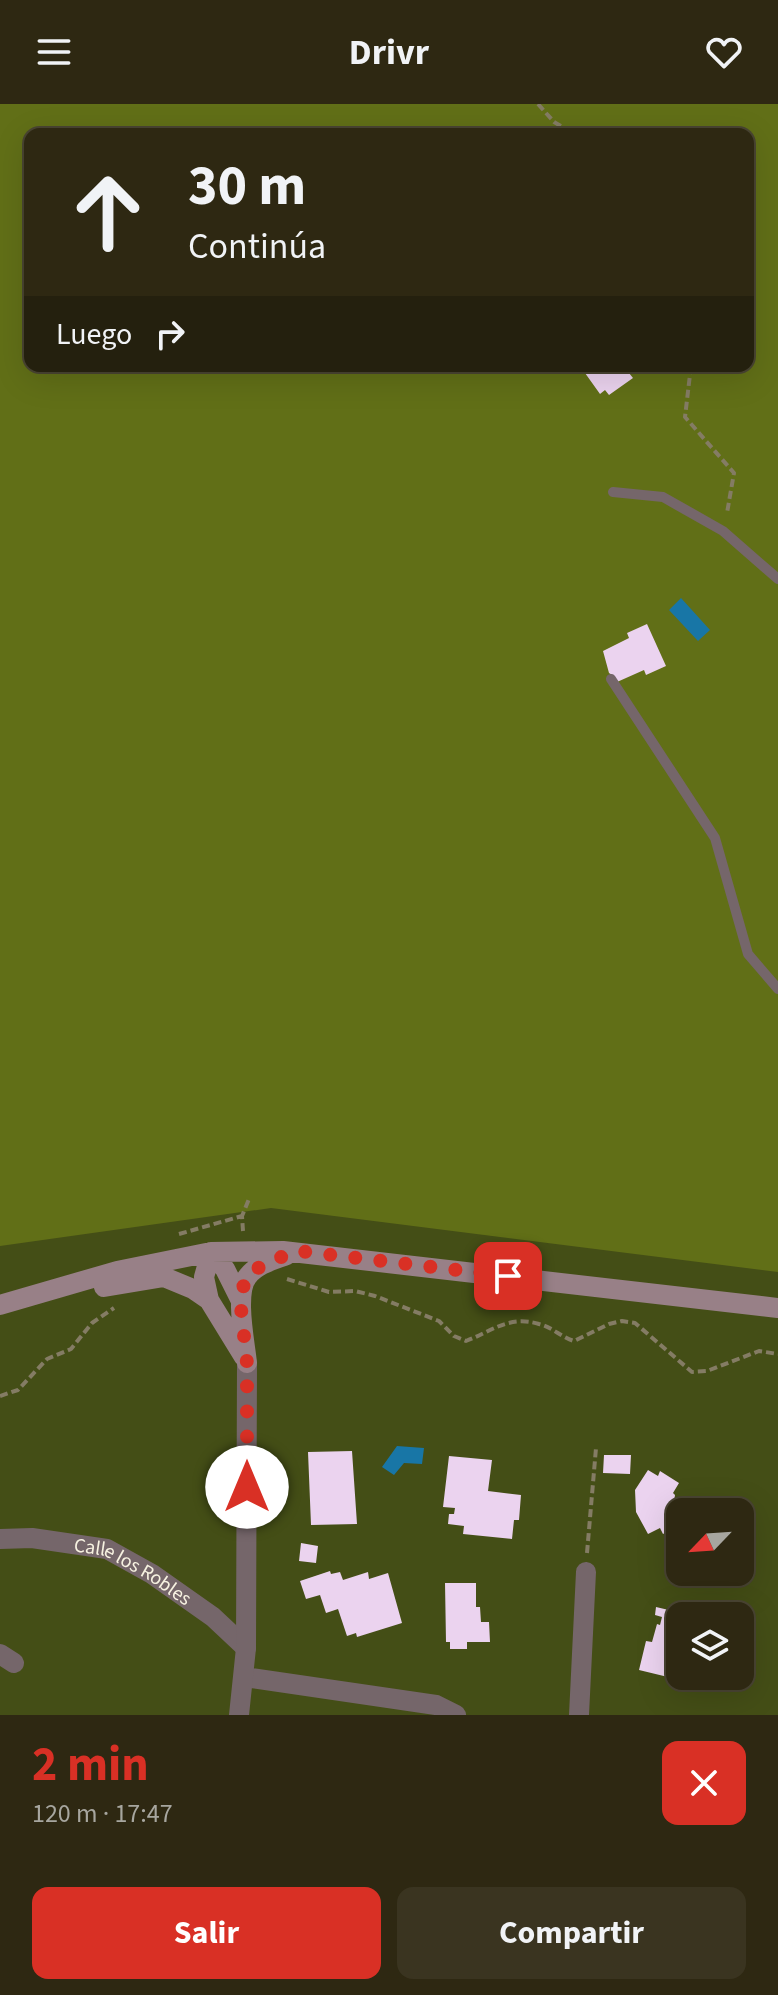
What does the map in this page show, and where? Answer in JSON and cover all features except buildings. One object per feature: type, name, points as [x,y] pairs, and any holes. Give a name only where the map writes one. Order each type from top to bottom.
[{"type":"main road","points":[[240,1299],[246,1277],[265,1263],[298,1251]]},
{"type":"main road","points":[[2,1305],[117,1271],[211,1252],[298,1251],[778,1308]]},
{"type":"main road","points":[[211,1252],[225,1269],[240,1299],[247,1363]]},
{"type":"main road","points":[[211,1252],[204,1277],[209,1300],[247,1363]]},
{"type":"main road","points":[[2,1305],[164,1277],[193,1289],[209,1300]]},
{"type":"street","points":[[239,1715],[246,1648],[247,1363]]},
{"type":"street","name":"Calle los Robles","points":[[0,1539],[32,1538],[107,1549],[164,1582],[213,1617],[246,1648]]},
{"type":"street","points":[[579,1715],[586,1572]]},
{"type":"street","points":[[244,1677],[436,1705],[456,1715]]},
{"type":"lane","points":[[613,492],[663,497],[723,531],[778,579]]},
{"type":"lane","points":[[611,679],[715,838],[748,954],[778,989]]},
{"type":"path","points":[[538,104],[554,122],[564,128]]},
{"type":"path","points":[[690,372],[685,417],[734,473],[723,531]]},
{"type":"path","points":[[245,1252],[242,1216],[249,1199]]},
{"type":"path","points":[[282,1277],[329,1292],[355,1291],[375,1296],[439,1321],[454,1336],[466,1341],[485,1334],[501,1323],[519,1321],[539,1324],[574,1341],[622,1321],[635,1323],[692,1372],[707,1371],[759,1351],[778,1354]]},
{"type":"path","points":[[0,1396],[18,1390],[47,1359],[71,1349],[92,1323],[118,1305]]},
{"type":"path","points":[[586,1572],[596,1448]]},
{"type":"green space","points":[[0,104],[778,104],[778,1715],[0,1715]]},
{"type":"green space","points":[[0,104],[778,104],[778,1272],[271,1208],[0,1246]]},
{"type":"water","points":[[681,598],[710,630],[698,641],[669,610]]},
{"type":"water","points":[[397,1446],[424,1448],[422,1464],[404,1463],[394,1475],[382,1467]]},
{"type":"route","points":[[247,1487],[247,1363],[240,1299],[246,1277],[265,1263],[298,1251],[508,1276]]}]
